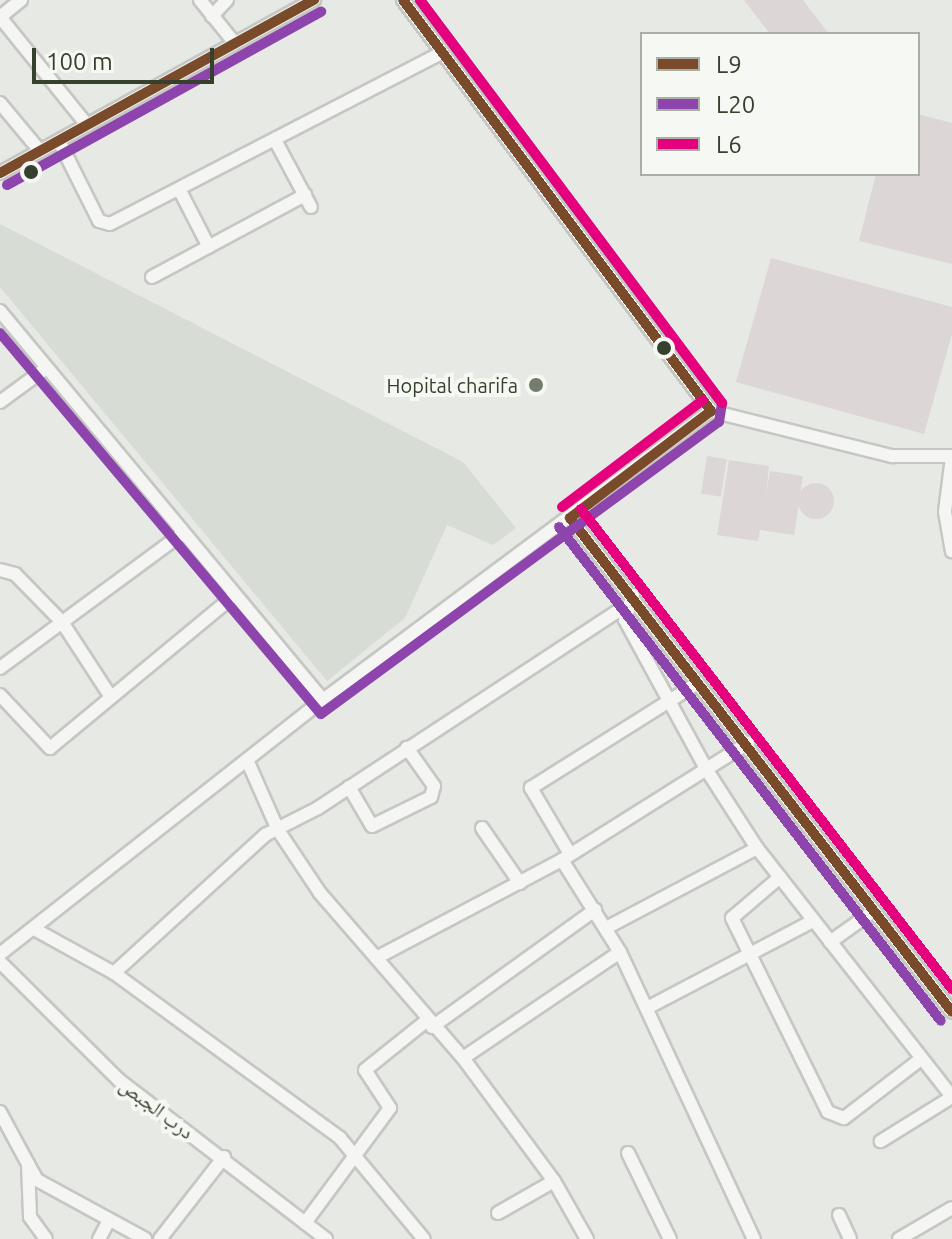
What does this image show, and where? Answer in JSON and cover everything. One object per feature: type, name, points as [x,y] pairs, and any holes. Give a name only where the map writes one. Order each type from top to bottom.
[{"type":"street","points":[[21,0],[0,17],[87,125]]},
{"type":"street","points":[[200,0],[233,41]]},
{"type":"street","points":[[212,16],[227,0]]},
{"type":"street","points":[[0,173],[233,41],[314,0]]},
{"type":"street","points":[[403,0],[711,411],[892,456],[952,456],[945,533],[952,551]]},
{"type":"street","points":[[59,141],[103,225],[441,53]]},
{"type":"street","points":[[0,103],[40,151]]},
{"type":"street","points":[[152,277],[308,201],[275,140]]},
{"type":"street","points":[[179,189],[209,247]]},
{"type":"street","points":[[0,311],[45,369],[323,700]]},
{"type":"street","points":[[0,402],[45,369]]},
{"type":"street","points":[[0,954],[36,930],[323,700],[711,411]]},
{"type":"street","points":[[570,518],[748,743],[872,912],[952,1012]]},
{"type":"street","points":[[0,668],[183,533]]},
{"type":"street","points":[[0,570],[15,574],[62,622],[109,694]]},
{"type":"street","points":[[114,973],[278,830],[624,607],[633,595]]},
{"type":"street","points":[[0,695],[50,748],[109,694],[234,596]]},
{"type":"street","points":[[624,607],[708,772],[757,848],[952,1097],[881,1141]]},
{"type":"street","points":[[698,683],[673,702],[529,791],[620,952],[754,1239]]},
{"type":"street","points":[[376,958],[566,857],[708,772],[748,743]]},
{"type":"street","points":[[349,787],[372,826],[431,797],[434,786],[407,748]]},
{"type":"street","points":[[247,760],[278,830],[428,1024],[463,1058],[554,1181],[587,1239]]},
{"type":"street","points":[[482,828],[520,883]]},
{"type":"street","points":[[606,928],[757,848]]},
{"type":"street","points":[[780,877],[732,915],[749,955],[832,1116],[844,1118],[921,1059]]},
{"type":"street","points":[[305,1223],[354,1151],[390,1108],[365,1070],[595,910]]},
{"type":"street","points":[[830,942],[872,912]]},
{"type":"street","points":[[647,1008],[813,921]]},
{"type":"street","points":[[36,930],[114,973],[354,1151],[424,1239]]},
{"type":"street","points":[[463,1058],[620,952]]},
{"type":"street","name":"درب الجبص","points":[[0,962],[119,1080],[224,1157],[326,1239]]},
{"type":"street","points":[[0,1112],[37,1180],[145,1239]]},
{"type":"street","points":[[628,1153],[670,1239]]},
{"type":"street","points":[[160,1239],[224,1157]]},
{"type":"street","points":[[28,1164],[30,1217],[46,1239]]},
{"type":"street","points":[[498,1213],[554,1181]]},
{"type":"street","points":[[899,1239],[952,1208]]},
{"type":"street","points":[[839,1215],[850,1239]]},
{"type":"street","points":[[99,1239],[109,1220]]},
{"type":"shaded area","points":[[744,0],[803,0],[827,32],[768,32]]},
{"type":"shaded area","points":[[920,115],[952,123],[952,264],[859,241],[875,176],[920,176]]},
{"type":"shaded area","points":[[0,224],[463,462],[516,528],[493,545],[447,525],[405,618],[327,681],[0,287]]},
{"type":"shaded area","points":[[771,258],[952,307],[952,334],[924,434],[736,382]]},
{"type":"shaded area","points":[[707,456],[727,459],[721,497],[701,494]]},
{"type":"shaded area","points":[[729,460],[769,466],[766,495],[770,471],[803,476],[794,535],[760,530],[758,541],[717,535]]},
{"type":"shaded area","points":[[816,483],[829,488],[834,501],[829,514],[816,519],[803,514],[798,501],[803,488]]},
{"type":"transit line","name":"L9","points":[[0,173],[314,0]]},
{"type":"transit line","name":"L9","points":[[403,0],[711,411]]},
{"type":"transit line","name":"L20","points":[[0,333],[321,714],[719,422],[722,403],[420,0]]},
{"type":"transit line","name":"L6","points":[[420,0],[722,403]]},
{"type":"transit line","name":"L20","points":[[7,185],[321,12]]},
{"type":"transit line","name":"L6","points":[[562,507],[703,400]]},
{"type":"transit line","name":"L9","points":[[570,518],[711,411]]},
{"type":"transit line","name":"L6","points":[[581,509],[952,989]]},
{"type":"transit line","name":"L9","points":[[570,518],[952,1012]]},
{"type":"transit line","name":"L20","points":[[559,527],[941,1021]]},
{"type":"place","name":"Hopital charifa","points":[[536,385]]}]
